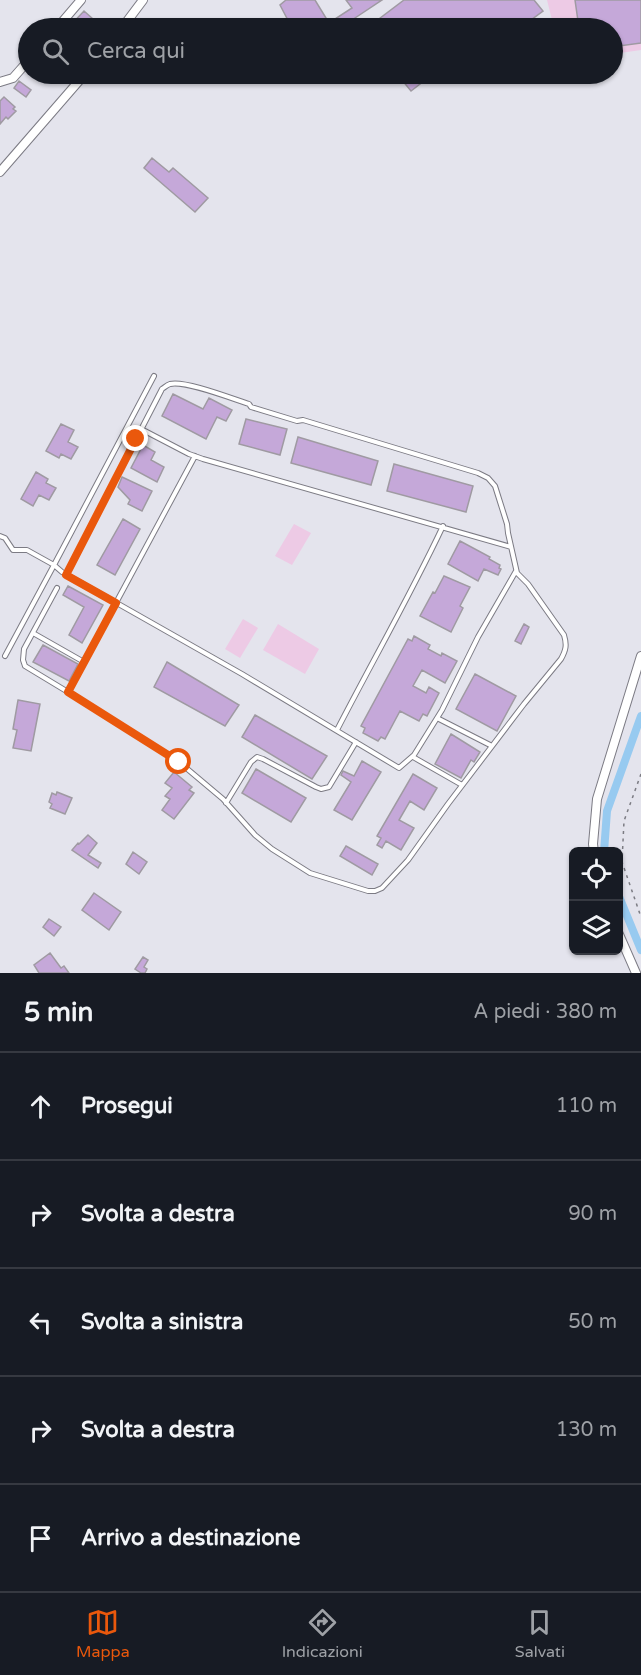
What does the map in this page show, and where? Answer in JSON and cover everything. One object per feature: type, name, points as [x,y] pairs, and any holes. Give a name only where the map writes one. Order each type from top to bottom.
[{"type":"street","points":[[66,18],[81,0]]},
{"type":"street","points":[[130,18],[143,0]]},
{"type":"street","points":[[0,82],[13,78],[18,72]]},
{"type":"street","points":[[0,172],[76,84]]},
{"type":"street","points":[[593,847],[597,799],[641,656]]},
{"type":"street","points":[[623,943],[636,973]]},
{"type":"lane","points":[[5,656],[154,376]]},
{"type":"lane","points":[[57,588],[24,649],[25,666],[179,762],[226,803],[255,835],[310,873],[368,891],[382,888],[408,860],[462,785],[561,659],[567,644],[564,635],[528,584],[517,573],[507,524],[495,486],[488,478],[457,466],[303,420],[297,421],[182,384],[170,384],[162,389],[66,575]]},
{"type":"lane","points":[[141,429],[195,456],[511,547]]},
{"type":"lane","points":[[68,692],[195,456]]},
{"type":"lane","points":[[337,730],[416,583],[443,526]]},
{"type":"lane","points":[[0,537],[5,538],[13,549],[27,550],[54,565],[66,575],[242,674],[399,768],[413,756],[437,718],[478,637],[516,570]]},
{"type":"lane","points":[[33,633],[84,662]]},
{"type":"lane","points":[[437,718],[492,746]]},
{"type":"lane","points":[[226,803],[251,762],[257,757],[316,787],[329,788],[356,742]]},
{"type":"lane","points":[[413,756],[462,785]]},
{"type":"path","points":[[641,774],[624,820],[622,862],[641,917]]},
{"type":"shaded area","points":[[547,0],[641,0],[641,50],[623,53],[623,18],[552,18]]},
{"type":"shaded area","points":[[294,524],[311,533],[292,565],[275,556]]},
{"type":"shaded area","points":[[243,619],[258,628],[240,658],[225,649]]},
{"type":"shaded area","points":[[278,624],[319,649],[305,674],[263,650]]},
{"type":"building","points":[[286,0],[315,0],[326,18],[287,18],[280,5]]},
{"type":"building","points":[[346,0],[382,0],[355,18],[337,18],[352,8]]},
{"type":"building","points":[[404,0],[534,0],[543,11],[534,18],[380,18]]},
{"type":"building","points":[[575,0],[641,0],[641,43],[623,45],[623,18],[578,18]]},
{"type":"building","points":[[84,11],[92,18],[77,18]]},
{"type":"building","points":[[18,82],[31,90],[26,97],[14,88]]},
{"type":"building","points":[[405,84],[420,84],[411,91]]},
{"type":"building","points":[[4,97],[15,107],[13,109],[16,111],[0,124],[0,101]]},
{"type":"building","points":[[152,158],[169,172],[173,168],[208,198],[195,212],[144,168]]},
{"type":"building","points":[[173,394],[203,409],[209,398],[232,410],[226,421],[217,417],[206,439],[162,416]]},
{"type":"building","points":[[246,419],[287,429],[280,455],[239,444]]},
{"type":"building","points":[[61,424],[74,430],[68,442],[78,447],[71,459],[61,454],[59,458],[46,451]]},
{"type":"building","points":[[298,437],[378,461],[371,485],[291,463]]},
{"type":"building","points":[[143,445],[155,452],[151,460],[164,467],[157,482],[131,468]]},
{"type":"building","points":[[394,464],[473,486],[466,512],[387,491]]},
{"type":"building","points":[[36,472],[48,479],[46,483],[56,488],[49,500],[39,495],[33,506],[21,499]]},
{"type":"building","points":[[122,477],[152,491],[142,511],[128,504],[130,500],[118,487]]},
{"type":"building","points":[[123,519],[140,529],[115,575],[97,565]]},
{"type":"building","points":[[460,541],[500,565],[498,575],[484,569],[478,581],[448,564]]},
{"type":"building","points":[[444,576],[470,587],[460,606],[463,608],[451,632],[420,616]]},
{"type":"building","points":[[68,586],[103,605],[82,643],[69,635],[84,607],[63,595]]},
{"type":"building","points":[[524,624],[529,627],[521,644],[515,641]]},
{"type":"building","points":[[414,636],[430,645],[428,649],[457,661],[445,683],[422,670],[413,686],[426,693],[429,687],[439,693],[427,716],[423,714],[419,721],[400,711],[385,739],[381,737],[378,741],[363,733],[365,728],[361,726],[408,639],[412,641]]},
{"type":"building","points":[[43,645],[78,664],[69,681],[33,662]]},
{"type":"building","points":[[167,662],[239,705],[225,726],[154,687]]},
{"type":"building","points":[[475,674],[516,696],[497,731],[456,709]]},
{"type":"building","points":[[18,700],[40,704],[31,751],[13,748],[17,730],[13,729]]},
{"type":"building","points":[[255,715],[327,756],[312,779],[242,737]]},
{"type":"building","points":[[451,734],[480,752],[474,762],[471,760],[461,778],[435,764]]},
{"type":"building","points":[[362,761],[381,772],[352,820],[334,810],[351,782],[341,775],[343,771],[354,776]]},
{"type":"building","points":[[256,769],[306,798],[291,822],[242,793]]},
{"type":"building","points":[[174,772],[192,787],[189,790],[194,793],[174,819],[162,810],[170,799],[165,796],[172,788],[165,783]]},
{"type":"building","points":[[413,774],[437,788],[424,810],[410,801],[399,820],[414,828],[401,850],[386,841],[382,848],[377,845],[381,838],[377,836]]},
{"type":"building","points":[[57,792],[72,798],[65,814],[50,808],[52,793],[56,795]]},
{"type":"building","points":[[88,835],[97,843],[88,855],[101,863],[98,868],[72,850]]},
{"type":"building","points":[[346,846],[378,864],[372,875],[340,856]]},
{"type":"building","points":[[133,852],[147,862],[139,874],[126,864]]},
{"type":"building","points":[[94,893],[121,912],[109,930],[82,910]]},
{"type":"building","points":[[49,919],[61,927],[54,936],[43,927]]},
{"type":"building","points":[[50,953],[61,968],[64,966],[69,973],[39,973],[34,965]]},
{"type":"building","points":[[143,957],[148,960],[144,967],[147,969],[145,973],[141,973],[135,969]]},
{"type":"waterway","points":[[604,847],[607,811],[641,716]]},
{"type":"waterway","points":[[621,901],[641,950]]},
{"type":"route","points":[[136,439],[66,575],[116,603],[68,692],[179,762]]}]
